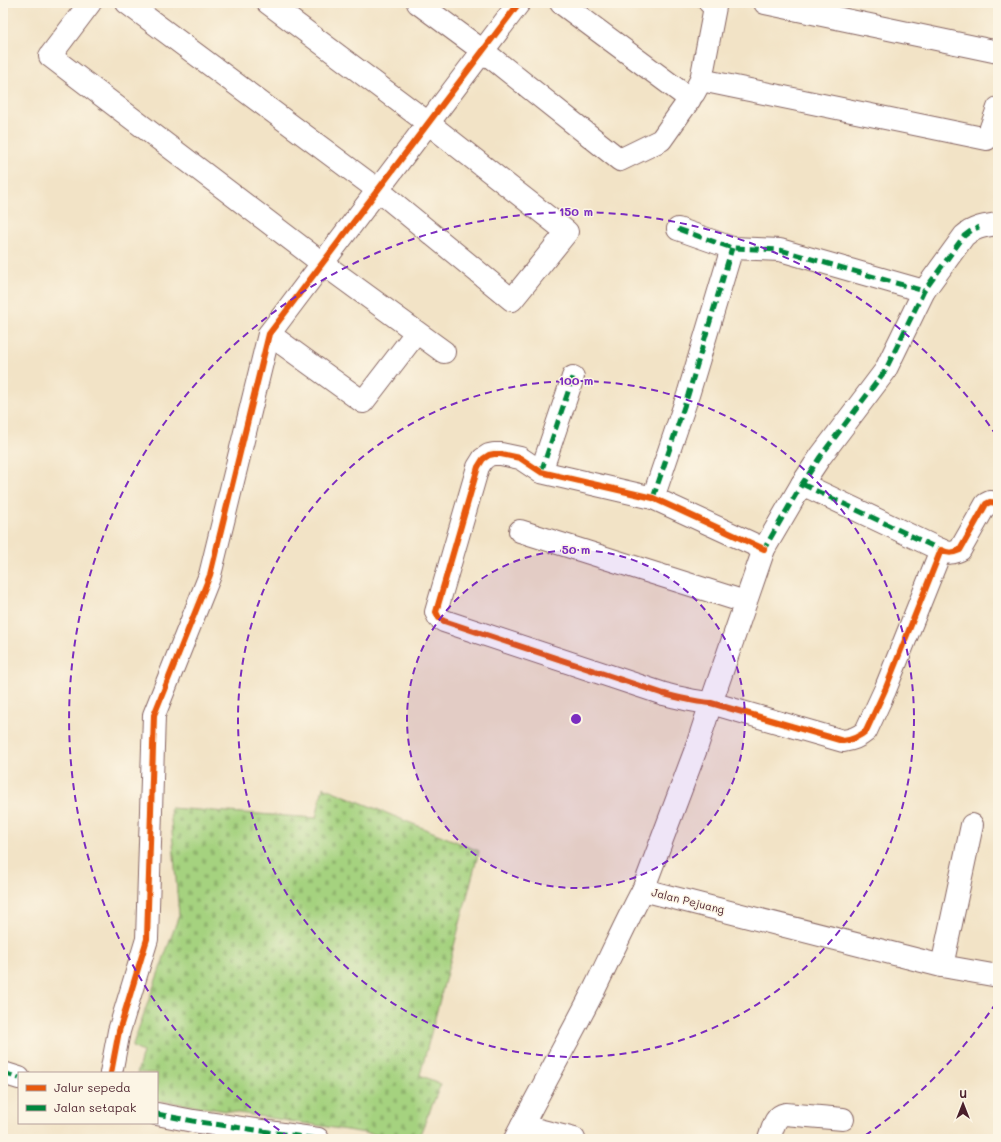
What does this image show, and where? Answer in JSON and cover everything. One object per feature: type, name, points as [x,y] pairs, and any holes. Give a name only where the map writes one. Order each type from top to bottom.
[{"type":"street","points":[[90,3],[50,56],[322,263],[444,352]]},
{"type":"street","points":[[127,3],[378,190],[512,300],[567,232],[428,123],[268,3]]},
{"type":"street","points":[[418,3],[483,51],[620,160],[661,140],[690,99],[701,80],[713,4]]},
{"type":"street","points":[[111,1072],[119,1030],[148,939],[154,715],[210,576],[269,334],[519,3]]},
{"type":"street","points":[[561,3],[690,99]]},
{"type":"street","points":[[765,3],[998,52]]},
{"type":"street","points":[[701,80],[987,139],[998,108]]},
{"type":"street","points":[[644,890],[696,749],[764,549],[802,484],[843,426],[885,371],[924,291],[964,236],[979,227],[998,224]]},
{"type":"street","points":[[678,228],[732,248],[780,250],[924,291]]},
{"type":"street","points":[[653,498],[688,395],[732,248]]},
{"type":"street","points":[[269,334],[363,402],[413,337]]},
{"type":"street","points":[[541,472],[573,377]]},
{"type":"street","points":[[764,549],[653,498],[541,472],[520,458],[494,454],[489,455],[480,463],[436,612],[439,618],[444,622],[664,694],[686,700],[711,703],[843,741],[861,735],[866,731],[885,690],[941,550]]},
{"type":"street","points":[[802,484],[948,553],[960,550],[986,504],[990,502],[998,503]]},
{"type":"street","points":[[520,531],[745,602]]},
{"type":"street","points":[[942,966],[972,825]]},
{"type":"street","name":"Jalan Pejuang","points":[[574,1139],[518,1133],[595,988],[626,923],[644,890],[942,966],[998,976]]},
{"type":"street","points":[[3,1073],[18,1078]]},
{"type":"street","points":[[158,1114],[266,1135],[318,1139]]},
{"type":"street","points":[[769,1139],[777,1117],[780,1115],[784,1114],[843,1119]]},
{"type":"green space","points":[[323,787],[479,851],[420,1075],[441,1084],[418,1139],[403,1139],[158,1100],[158,1072],[137,1072],[143,1052],[132,1047],[179,915],[170,808],[316,818]]},
{"type":"marked path","points":[[761,547],[764,549],[802,484],[820,457],[885,371],[924,291],[964,236],[979,227]]},
{"type":"marked path","points":[[678,229],[732,248],[780,250],[924,291]]},
{"type":"marked path","points":[[653,498],[688,395],[732,248]]},
{"type":"marked path","points":[[541,472],[573,377]]},
{"type":"marked path","points":[[802,484],[941,550]]},
{"type":"marked path","points":[[3,1073],[18,1078]]},
{"type":"marked path","points":[[158,1114],[193,1121],[318,1139]]},
{"type":"cycle path","points":[[111,1072],[119,1031],[147,939],[154,715],[210,575],[269,334],[519,3]]},
{"type":"cycle path","points":[[764,549],[653,498],[541,472],[520,458],[494,454],[483,459],[478,467],[436,612],[439,618],[444,621],[664,694],[693,701],[711,703],[846,741],[858,737],[866,731],[885,690],[941,550],[951,553],[960,550],[986,504],[990,502],[998,503]]}]
